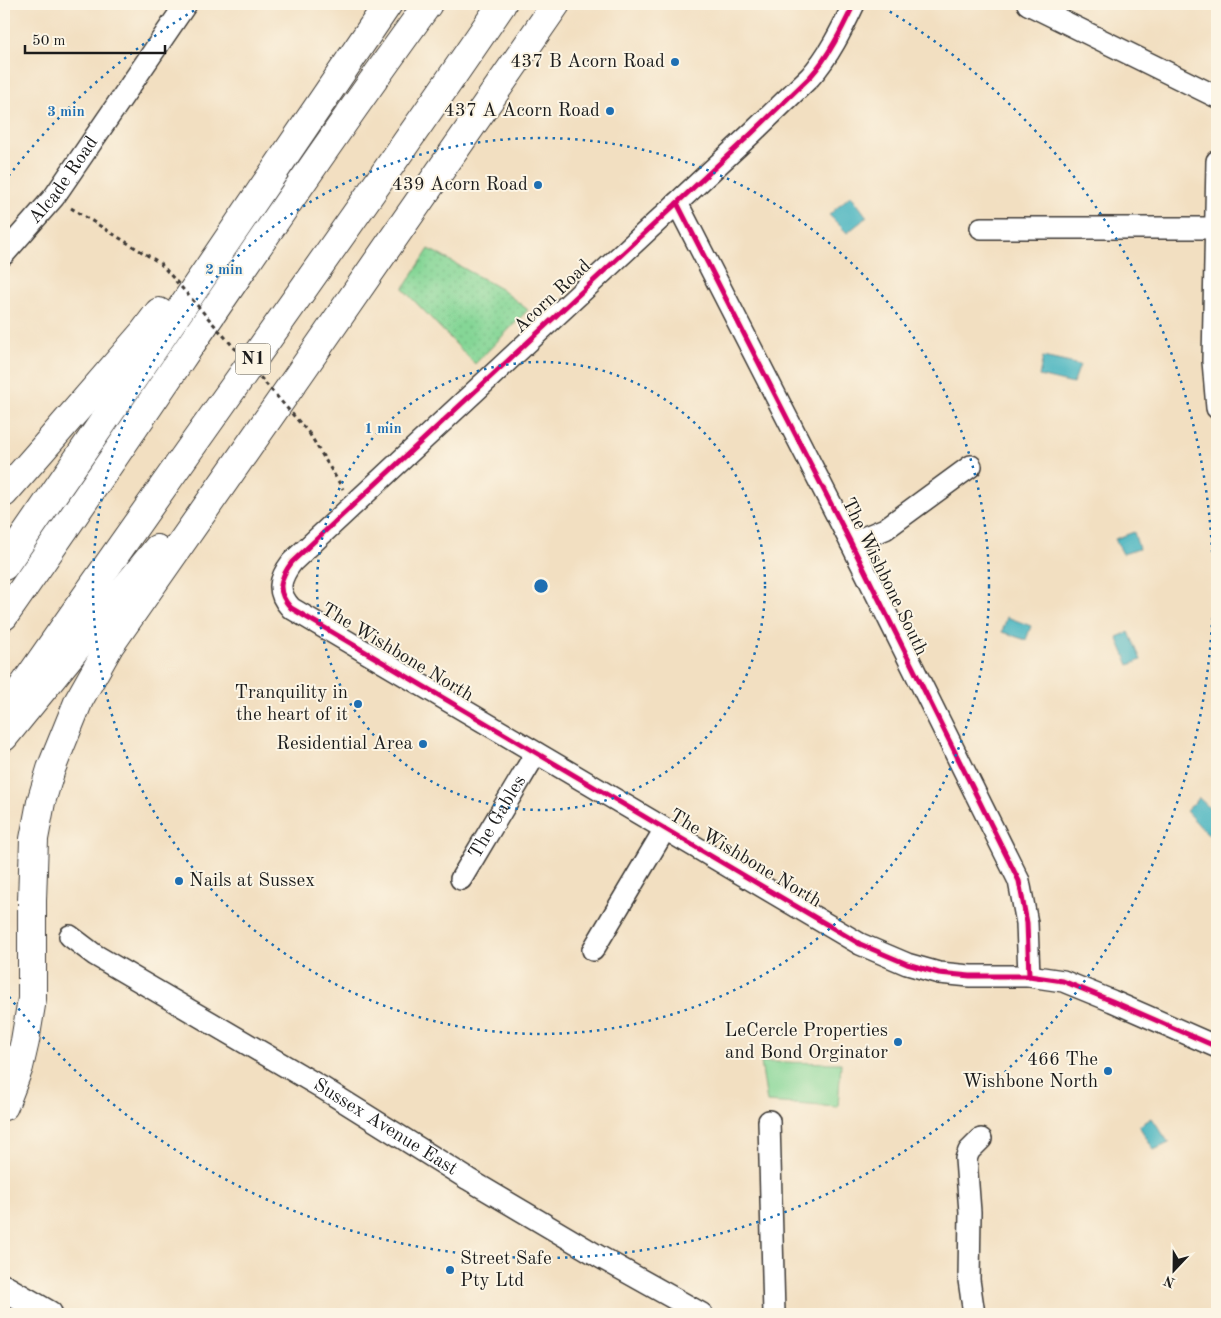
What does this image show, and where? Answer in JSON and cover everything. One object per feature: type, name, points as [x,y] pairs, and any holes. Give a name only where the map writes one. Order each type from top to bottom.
[{"type":"highway","points":[[4,566],[388,4]]},
{"type":"highway","points":[[4,616],[64,532],[366,89],[428,4]]},
{"type":"highway","name":"N1","points":[[4,714],[115,553],[412,136],[502,4]]},
{"type":"highway","points":[[4,1106],[19,1067],[32,999],[34,839],[41,802],[51,769],[79,700],[110,645],[556,4]]},
{"type":"highway","points":[[4,492],[42,451],[144,332],[342,70]]},
{"type":"highway","points":[[4,539],[152,351]]},
{"type":"highway","points":[[4,737],[300,373]]},
{"type":"main road","points":[[4,1288],[48,1314]]},
{"type":"street","name":"Alcade Road","points":[[4,254],[54,197],[186,4]]},
{"type":"street","name":"Acorn Road","points":[[291,608],[286,603],[281,586],[285,572],[292,562],[354,506],[814,73],[833,44],[854,4]]},
{"type":"street","points":[[1028,4],[1217,97]]},
{"type":"street","points":[[1217,161],[1213,361],[1217,408]]},
{"type":"street","name":"The Wishbone South","points":[[677,203],[851,543],[1019,881],[1027,923],[1029,976]]},
{"type":"street","points":[[981,228],[1216,228]]},
{"type":"street","points":[[851,543],[885,529],[971,466]]},
{"type":"street","name":"The Wishbone North","points":[[291,608],[860,944],[894,959],[940,973],[970,976],[1029,976],[1056,979],[1217,1047]]},
{"type":"street","name":"The Gables","points":[[461,880],[536,753]]},
{"type":"street","points":[[593,950],[665,829]]},
{"type":"street","name":"Sussex Avenue East","points":[[70,936],[96,955],[321,1087],[468,1180],[702,1314]]},
{"type":"street","points":[[769,1120],[774,1314]]},
{"type":"street","points":[[974,1314],[969,1280],[970,1212],[966,1159],[968,1150],[981,1139]]},
{"type":"path","points":[[54,197],[160,263],[310,433],[354,506]]},
{"type":"green space","points":[[429,249],[501,289],[528,310],[475,364],[403,289]]},
{"type":"green space","points":[[761,1062],[841,1063],[838,1107],[767,1102]]},
{"type":"water","points":[[851,195],[867,217],[847,233],[829,215]]},
{"type":"water","points":[[1043,357],[1080,365],[1073,384],[1039,376]]},
{"type":"water","points":[[1134,532],[1139,549],[1123,554],[1115,539]]},
{"type":"water","points":[[1007,617],[1031,626],[1026,640],[1002,632]]},
{"type":"water","points":[[1129,632],[1141,660],[1129,665],[1117,637]]},
{"type":"water","points":[[1199,798],[1217,815],[1217,827],[1208,835],[1186,811]]},
{"type":"water","points":[[1152,1118],[1169,1143],[1154,1150],[1139,1126]]},
{"type":"cycle path","points":[[854,4],[840,33],[810,77],[292,562],[284,574],[281,591],[291,608],[860,944],[907,964],[939,973],[970,976],[1029,976],[1063,981],[1217,1047]]},
{"type":"cycle path","points":[[677,203],[851,543],[1019,881],[1027,923],[1029,976]]},
{"type":"place","name":"437 B Acorn Road","points":[[675,62]]},
{"type":"place","name":"437 A Acorn Road","points":[[610,111]]},
{"type":"place","name":"439 Acorn Road","points":[[538,185]]},
{"type":"place","name":"Tranquility in the heart of it","points":[[358,704]]},
{"type":"place","name":"Residential Area","points":[[423,744]]},
{"type":"place","name":"Nails at Sussex","points":[[179,881]]},
{"type":"place","name":"LeCercle Properties and Bond Orginator","points":[[898,1042]]},
{"type":"place","name":"466 The Wishbone North","points":[[1108,1071]]},
{"type":"place","name":"Street Safe Pty Ltd","points":[[450,1270]]}]
